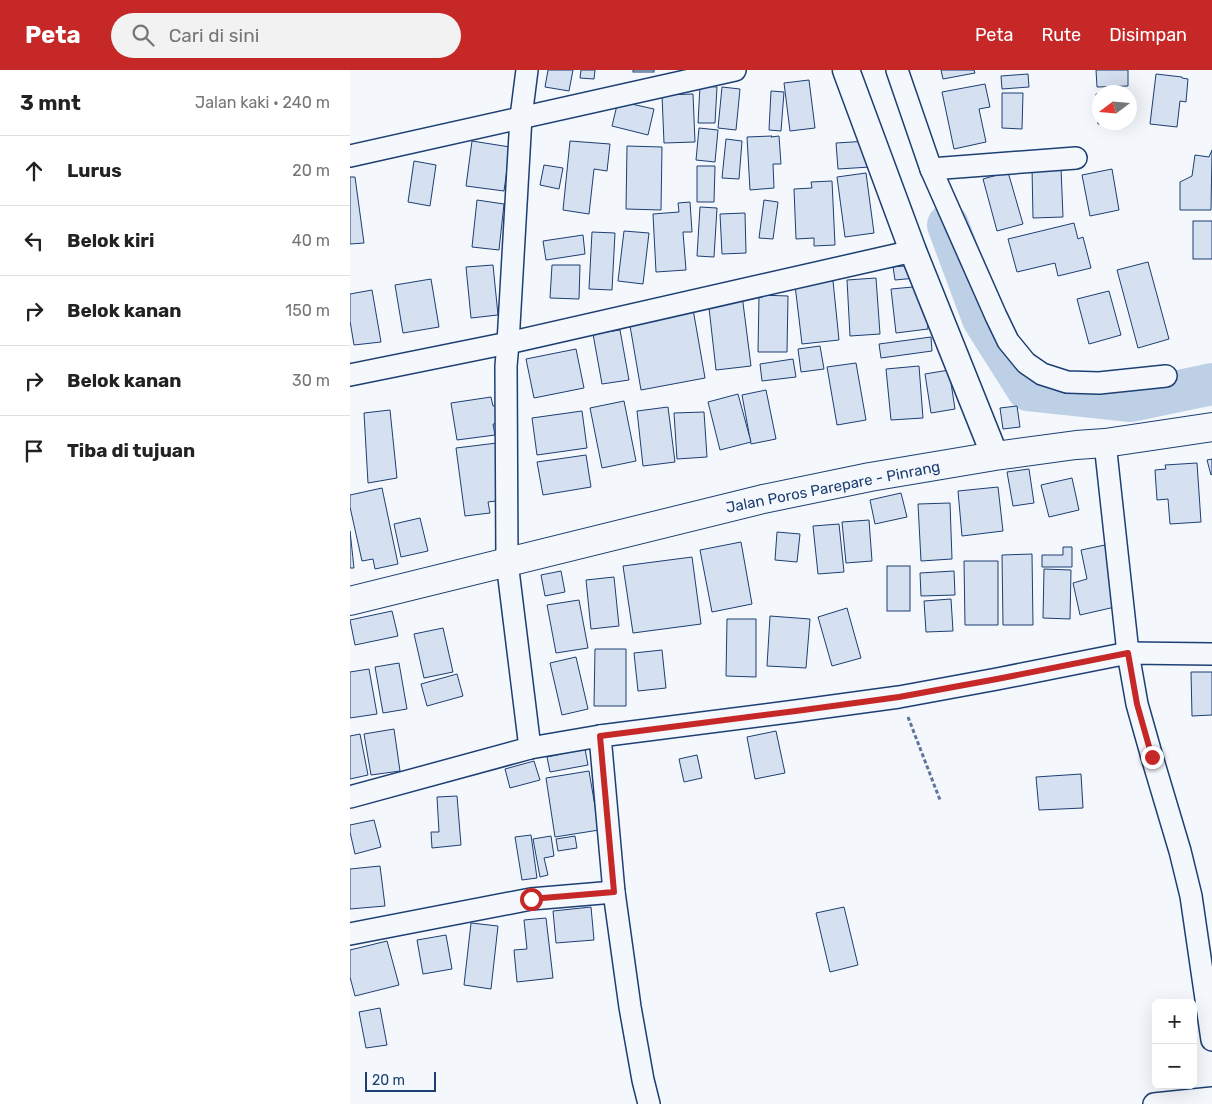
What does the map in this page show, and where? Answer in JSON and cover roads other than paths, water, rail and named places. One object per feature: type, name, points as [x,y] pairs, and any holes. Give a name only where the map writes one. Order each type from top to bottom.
[{"type":"highway","name":"Jalan Poros Parepare - Pinrang","points":[[350,601],[763,498],[870,477],[995,456],[1104,443],[1212,427]]},
{"type":"street","points":[[527,70],[522,117],[506,366],[507,562],[530,748]]},
{"type":"street","points":[[350,156],[736,70]]},
{"type":"street","points":[[846,70],[913,251],[995,456]]},
{"type":"street","points":[[897,70],[931,169],[1008,341],[1026,363],[1042,374],[1067,382],[1099,384],[1166,376]]},
{"type":"street","points":[[931,169],[1076,158]]},
{"type":"street","points":[[350,375],[508,343],[913,251]]},
{"type":"street","points":[[1104,443],[1128,653],[1137,704],[1180,851],[1191,896],[1212,1040]]},
{"type":"street","points":[[350,797],[530,748],[600,736],[899,697],[1128,653],[1212,654]]},
{"type":"street","points":[[600,736],[614,892],[630,1007],[649,1104]]},
{"type":"street","points":[[350,934],[531,899],[614,892]]},
{"type":"street","points":[[1154,1104],[1212,1098]]},
{"type":"waterway","points":[[948,225],[983,319],[1028,390],[1131,401],[1212,384]]}]
